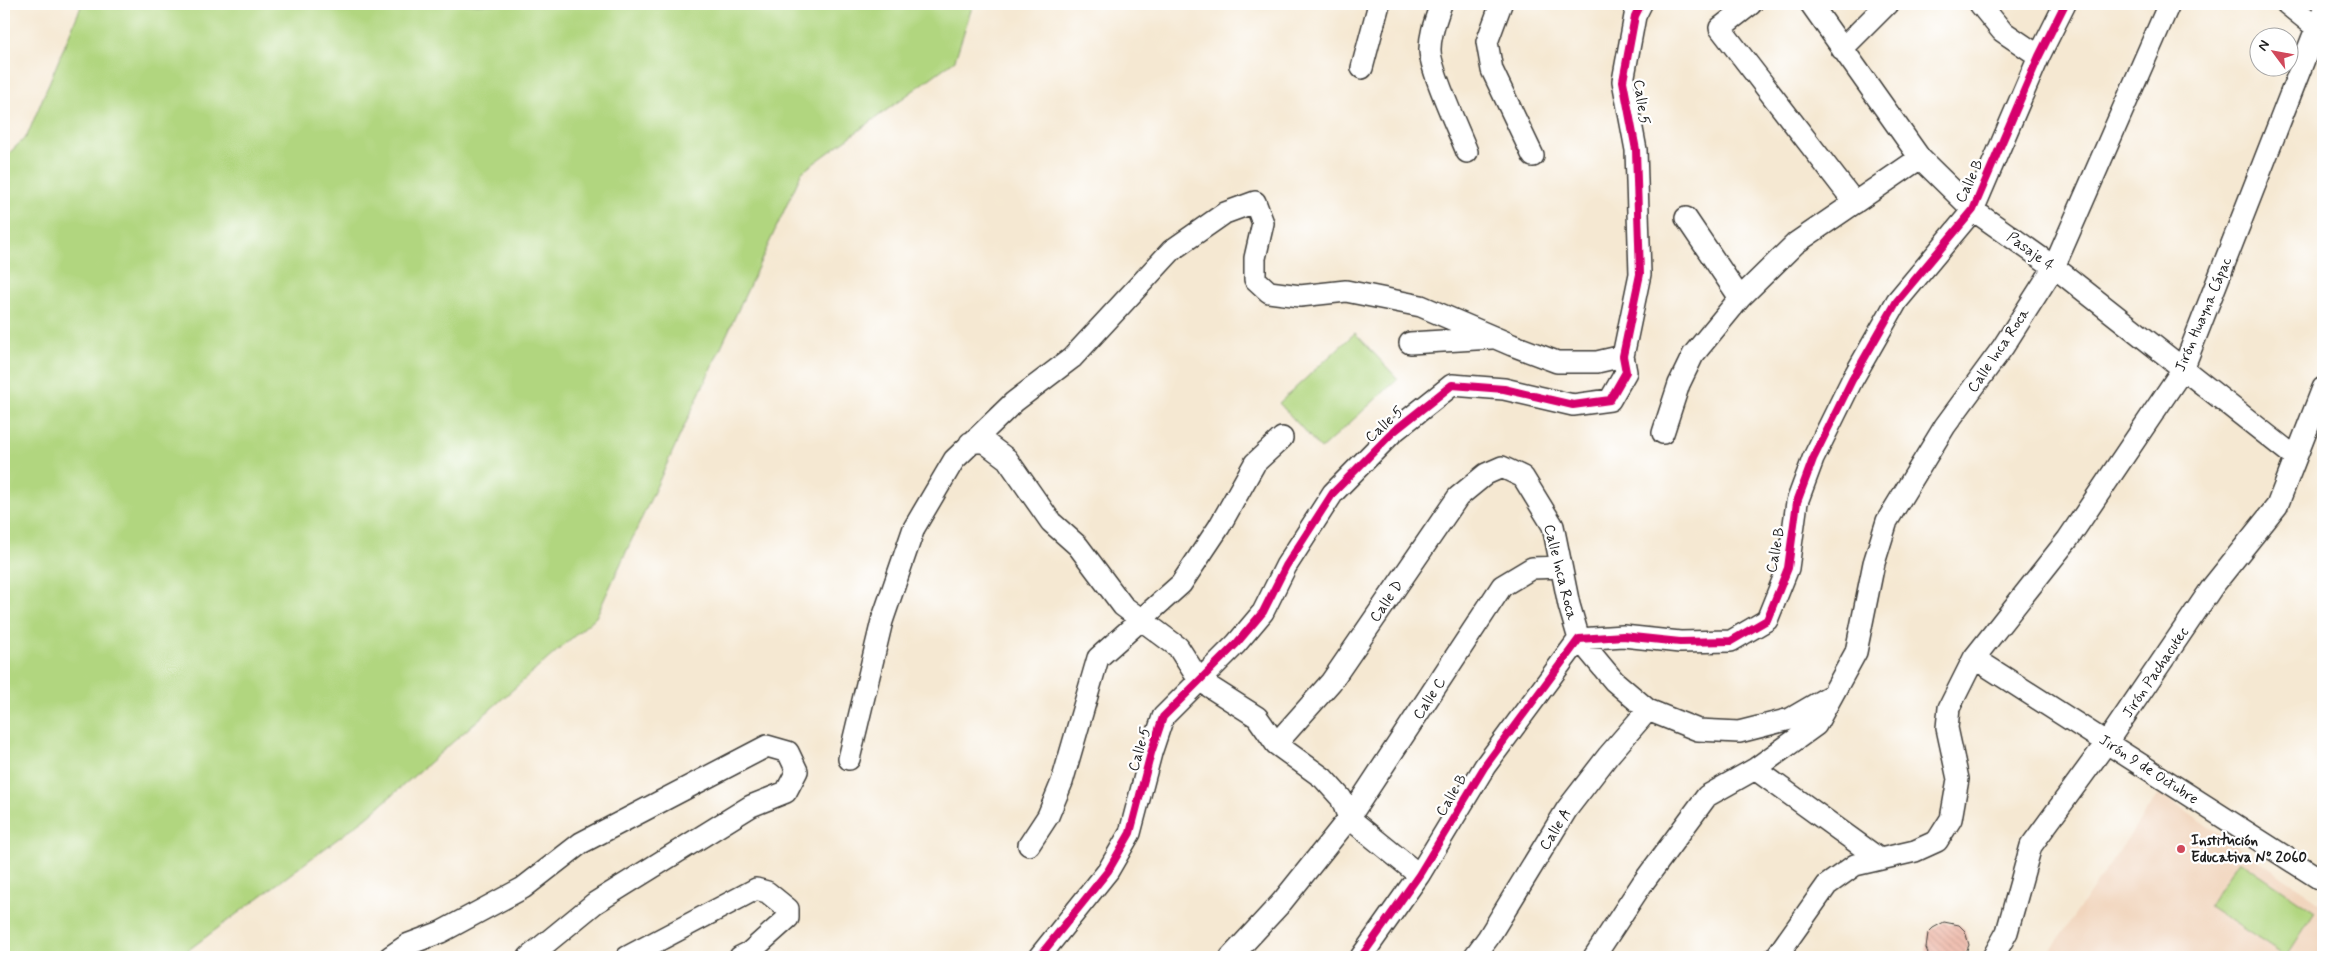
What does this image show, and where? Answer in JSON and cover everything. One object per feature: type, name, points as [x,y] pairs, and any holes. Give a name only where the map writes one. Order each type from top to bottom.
[{"type":"street","points":[[1362,68],[1379,4]]},
{"type":"street","points":[[1441,4],[1432,30],[1429,51],[1434,69],[1467,152]]},
{"type":"street","points":[[1501,4],[1487,42],[1492,70],[1533,156]]},
{"type":"street","name":"Calle 5","points":[[1039,957],[1108,871],[1130,833],[1148,763],[1163,717],[1236,644],[1263,612],[1286,566],[1334,493],[1393,432],[1452,385],[1504,389],[1573,405],[1610,400],[1626,372],[1622,356],[1640,274],[1636,150],[1623,81],[1635,16],[1641,4]]},
{"type":"street","points":[[1750,4],[1720,28],[1855,203]]},
{"type":"street","name":"Pasaje 4","points":[[1811,4],[1920,158],[1973,210],[2054,267],[2295,457]]},
{"type":"street","points":[[1842,49],[1887,4]]},
{"type":"street","points":[[1980,4],[2002,31],[2039,56]]},
{"type":"street","name":"Calle B","points":[[1361,957],[1419,875],[1486,766],[1579,639],[1623,636],[1680,642],[1731,641],[1767,620],[1788,568],[1797,502],[1813,459],[1852,380],[1897,301],[1973,210],[2039,56],[2065,4]]},
{"type":"street","name":"Calle Inca Roca","points":[[1594,957],[1642,884],[1707,796],[1755,769],[1816,725],[1856,652],[1874,563],[1887,521],[1945,426],[2003,347],[2054,267],[2169,4]]},
{"type":"street","points":[[2287,4],[2321,24]]},
{"type":"street","name":"Jirón Huayna Cápac","points":[[1776,957],[1827,885],[1855,864],[1914,851],[1936,841],[1951,819],[1958,779],[1947,728],[1949,708],[1974,658],[2068,539],[2183,369],[2321,24]]},
{"type":"street","points":[[1663,433],[1679,384],[1693,355],[1740,298],[1796,244],[1920,158]]},
{"type":"street","points":[[849,760],[882,621],[914,528],[954,460],[1014,402],[1072,358],[1172,250],[1225,213],[1255,202],[1263,223],[1255,258],[1256,279],[1269,292],[1300,296],[1346,291],[1421,306],[1494,338],[1557,362],[1597,362],[1622,356]]},
{"type":"street","points":[[1686,218],[1740,298]]},
{"type":"street","points":[[1410,344],[1494,338]]},
{"type":"street","name":"Jirón Pachacutec","points":[[1993,957],[2007,932],[2031,846],[2108,742],[2213,586],[2277,506],[2323,388]]},
{"type":"street","points":[[1030,845],[1048,816],[1062,782],[1098,658],[1181,584],[1219,527],[1255,463],[1282,438]]},
{"type":"street","points":[[970,443],[982,441],[1007,459],[1051,522],[1078,546],[1123,606],[1178,647],[1199,680],[1257,717],[1276,744],[1323,778],[1340,798],[1349,818],[1419,875]]},
{"type":"street","name":"Calle Inca Roca","points":[[1502,467],[1523,477],[1553,526],[1579,639],[1614,681],[1648,710],[1698,730],[1740,732],[1790,719],[1833,694]]},
{"type":"street","name":"Calle D","points":[[1276,744],[1331,682],[1458,496],[1486,474],[1502,467]]},
{"type":"street","name":"Calle C","points":[[1231,957],[1281,903],[1349,818],[1502,586],[1532,568],[1561,567]]},
{"type":"street","name":"Jirón 9 de Octubre","points":[[1974,658],[2323,881]]},
{"type":"street","name":"Calle A","points":[[1474,957],[1488,938],[1567,809],[1608,756],[1648,710]]},
{"type":"street","points":[[390,957],[409,944],[441,932],[523,888],[581,843],[767,746],[788,752],[797,772],[786,792],[751,806],[595,903],[529,957]]},
{"type":"street","points":[[1755,769],[1878,858]]},
{"type":"street","points":[[627,957],[756,889],[767,892],[788,909],[788,918],[750,952],[740,957]]},
{"type":"shaded area","name":"Institución Educativa Nº 2060","points":[[2159,793],[2323,905],[2323,957],[2046,957]]},
{"type":"green space","points":[[82,4],[973,4],[955,60],[802,172],[596,617],[367,817],[179,957],[4,957],[4,158],[27,136]]},
{"type":"green space","points":[[1355,333],[1398,379],[1321,449],[1279,403]]},
{"type":"green space","points":[[2239,860],[2315,912],[2286,957],[2209,906]]},
{"type":"building","points":[[1944,922],[1959,925],[1965,931],[1969,945],[1964,957],[1929,956],[1926,948],[1928,933]]},
{"type":"cycle path","points":[[1039,957],[1108,871],[1130,833],[1151,753],[1163,717],[1236,644],[1263,612],[1286,566],[1333,493],[1393,432],[1452,385],[1504,389],[1573,405],[1610,400],[1626,372],[1623,356],[1640,274],[1636,150],[1623,81],[1635,16],[1641,4]]},
{"type":"cycle path","points":[[1361,957],[1419,875],[1485,766],[1579,639],[1623,636],[1680,642],[1731,641],[1767,620],[1788,568],[1797,502],[1813,459],[1852,380],[1897,301],[1973,210],[2039,56],[2065,4]]},
{"type":"place","name":"Institución Educativa Nº 2060","points":[[2181,849]]}]
